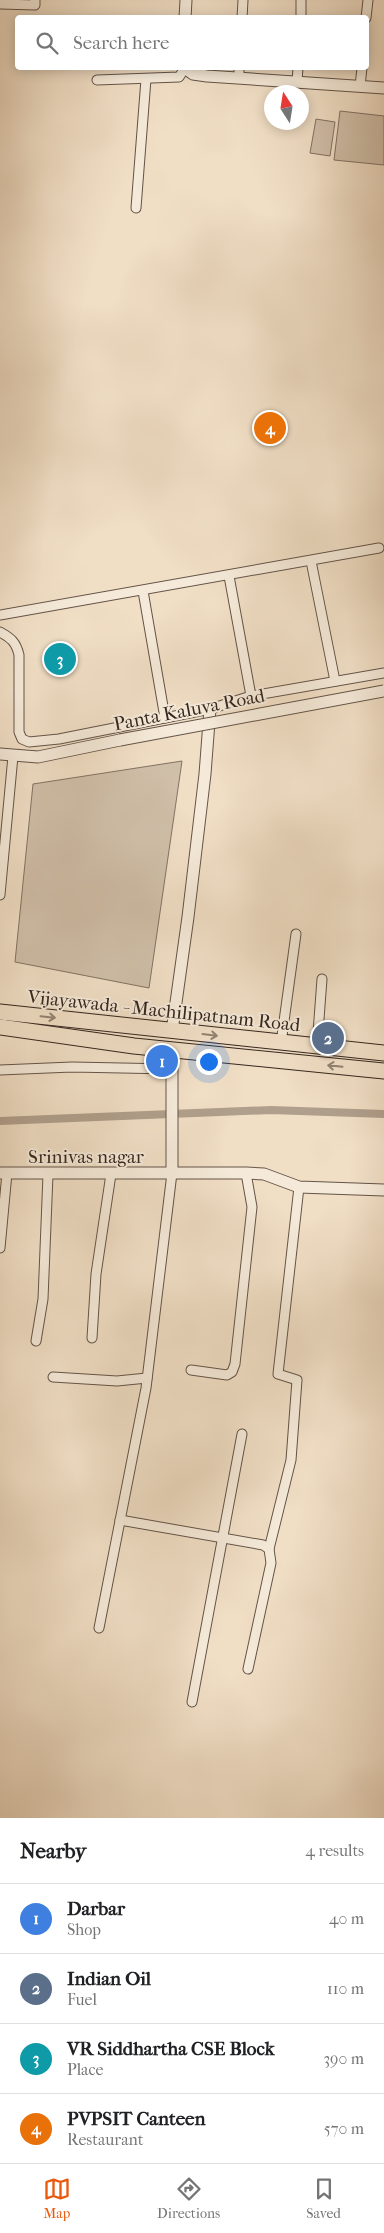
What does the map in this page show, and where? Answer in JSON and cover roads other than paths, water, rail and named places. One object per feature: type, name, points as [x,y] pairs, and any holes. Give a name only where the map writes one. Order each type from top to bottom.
[{"type":"highway","name":"Vijayawada - Machilipatnam Road","points":[[0,1012],[384,1053]]},
{"type":"highway","name":"Vijayawada - Machilipatnam Road","points":[[0,1027],[134,1046],[384,1071]]},
{"type":"street","points":[[0,4],[35,5],[35,0]]},
{"type":"street","points":[[185,15],[186,0]]},
{"type":"street","points":[[242,15],[243,0]]},
{"type":"street","points":[[300,15],[302,0]]},
{"type":"street","points":[[366,15],[368,0]]},
{"type":"street","points":[[97,80],[178,77],[183,70]]},
{"type":"street","points":[[187,70],[192,74],[239,73],[297,81],[384,88]]},
{"type":"street","points":[[297,81],[298,70]]},
{"type":"street","points":[[360,86],[362,70]]},
{"type":"street","points":[[136,208],[146,79]]},
{"type":"street","points":[[0,615],[379,548]]},
{"type":"street","points":[[310,561],[335,681]]},
{"type":"street","points":[[229,576],[251,696]]},
{"type":"street","points":[[143,591],[164,718]]},
{"type":"street","points":[[0,632],[15,643],[19,655],[19,732],[25,741],[38,742],[59,739],[210,709],[251,696],[384,673]]},
{"type":"street","name":"Panta Kaluva Road","points":[[0,754],[38,757],[384,691]]},
{"type":"street","points":[[172,1031],[193,879],[210,709]]},
{"type":"street","points":[[0,895],[13,756]]},
{"type":"street","points":[[281,1043],[296,934]]},
{"type":"street","points":[[317,1046],[322,980]]},
{"type":"street","points":[[99,1628],[147,1378],[172,1173],[172,1049]]},
{"type":"street","points":[[0,1070],[72,1067],[171,1069]]},
{"type":"street","points":[[0,1248],[3,1173]]},
{"type":"street","name":"Srinivas nagar","points":[[3,1173],[48,1175],[246,1173],[264,1174],[299,1187],[384,1190]]},
{"type":"street","points":[[191,1370],[227,1375],[232,1372],[236,1364],[252,1207],[246,1173]]},
{"type":"street","points":[[92,1338],[96,1274],[111,1174]]},
{"type":"street","points":[[36,1341],[43,1299],[48,1175]]},
{"type":"street","points":[[248,1670],[270,1563],[270,1549],[287,1478],[294,1435],[297,1380],[278,1374],[299,1187]]},
{"type":"street","points":[[53,1377],[117,1382],[147,1378]]},
{"type":"street","points":[[192,1702],[242,1434]]},
{"type":"street","points":[[120,1520],[263,1545],[270,1549]]},
{"type":"waterway","points":[[0,1121],[271,1110],[384,1114]]},
{"type":"place","name":"PVPSIT Canteen","points":[[270,428]]},
{"type":"place","name":"VR Siddhartha CSE Block","points":[[60,659]]},
{"type":"place","name":"Indian Oil","points":[[328,1038]]},
{"type":"place","name":"Darbar","points":[[162,1061]]}]
